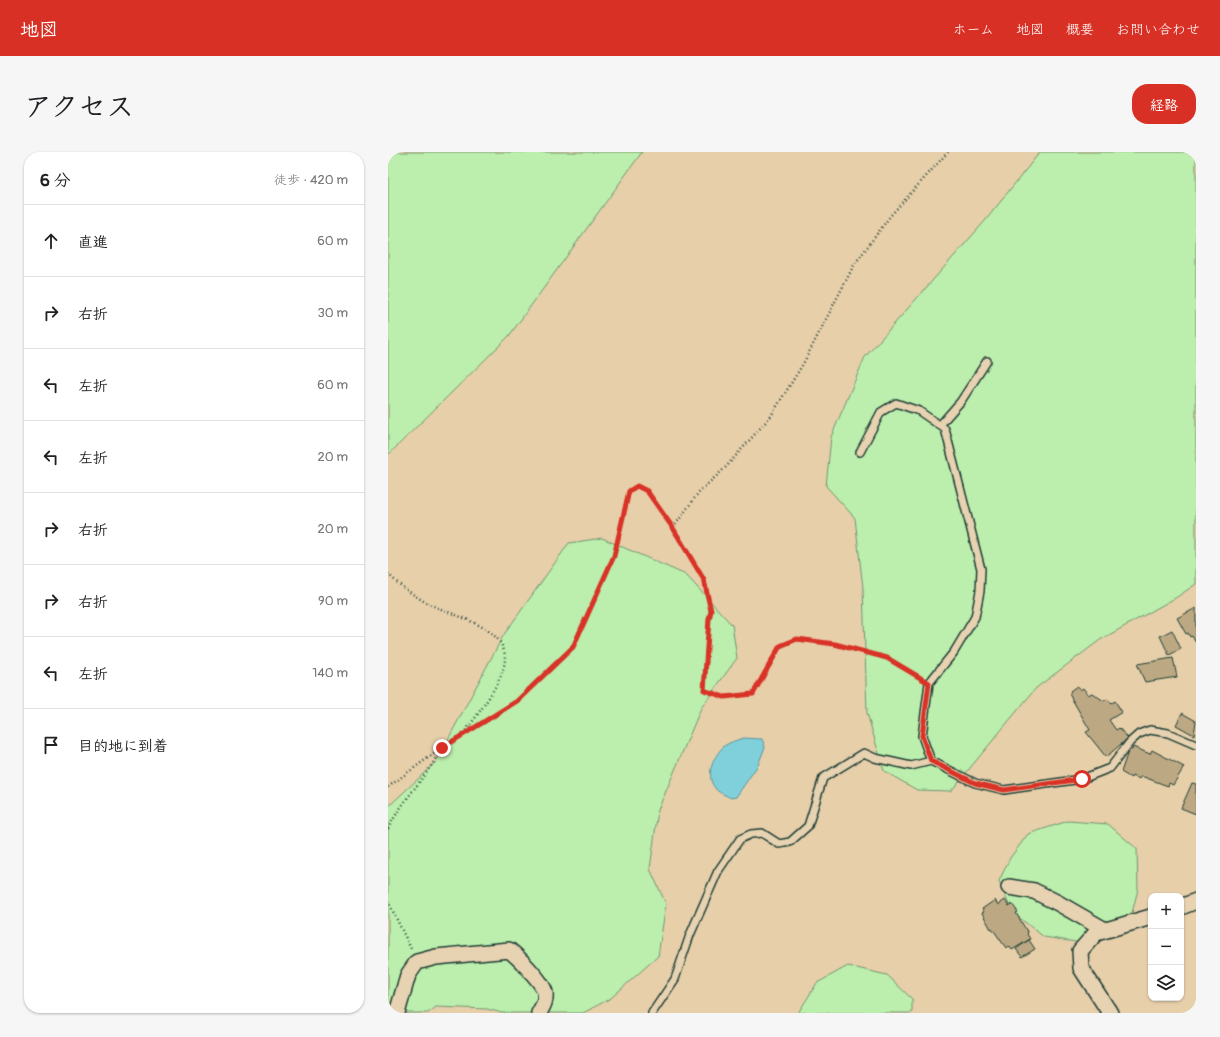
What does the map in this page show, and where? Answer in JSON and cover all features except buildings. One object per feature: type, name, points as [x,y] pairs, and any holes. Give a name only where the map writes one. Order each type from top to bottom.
[{"type":"street","points":[[1009,887],[1034,891],[1105,930]]},
{"type":"street","points":[[1184,906],[1196,901]]},
{"type":"street","points":[[1111,1012],[1081,968],[1080,951],[1096,933],[1148,918]]},
{"type":"street","points":[[397,1013],[408,975],[417,962],[444,956],[509,950],[522,961],[545,991],[544,1004],[539,1013]]},
{"type":"lane","points":[[940,425],[961,401],[988,361]]},
{"type":"lane","points":[[860,452],[882,412],[896,403],[919,411],[945,429],[981,569],[980,591],[975,617],[954,652],[929,683],[922,736],[931,761]]},
{"type":"lane","points":[[652,1013],[675,979],[690,935],[718,871],[740,839],[751,834],[762,833],[779,844],[790,842],[808,826],[823,778],[864,754],[875,758],[912,766],[931,761],[975,783],[1004,790],[1082,779],[1110,768],[1130,742],[1139,734],[1150,730],[1168,733],[1196,745]]},
{"type":"path","points":[[673,528],[699,492],[725,468],[771,416],[803,364],[854,265],[891,215],[948,152]]},
{"type":"path","points":[[388,787],[442,748],[491,719],[517,701],[573,647],[614,556],[629,491],[637,486],[647,491],[673,528],[704,580],[711,611],[709,619],[704,690],[724,697],[753,694],[780,646],[797,639],[835,644],[887,658],[929,683]]},
{"type":"path","points":[[388,574],[422,601],[471,622],[496,636],[504,646],[505,661],[499,676],[486,703],[461,736]]},
{"type":"path","points":[[388,829],[395,815],[434,763],[442,748]]},
{"type":"path","points":[[388,901],[417,962]]},
{"type":"green space","points":[[388,152],[642,152],[509,336],[388,455]]},
{"type":"green space","points":[[1040,152],[1196,152],[1196,584],[1177,597],[1100,640],[1036,688],[951,791],[917,790],[884,771],[867,713],[863,588],[855,518],[826,486],[831,437],[865,357],[985,221]]},
{"type":"green space","points":[[602,538],[686,575],[732,625],[737,658],[701,708],[658,810],[650,869],[666,904],[658,956],[611,998],[583,1013],[502,1013],[487,1009],[436,1007],[428,1013],[388,1013],[388,807],[436,762],[503,636],[569,543]]},
{"type":"green space","points":[[1068,821],[1108,824],[1137,849],[1138,889],[1131,917],[1109,937],[1076,942],[1044,937],[1012,912],[999,881],[1010,858],[1028,834]]},
{"type":"green space","points":[[848,966],[887,975],[912,999],[912,1013],[798,1013],[817,983]]},
{"type":"water","points":[[744,738],[762,739],[765,747],[758,765],[736,797],[731,798],[716,790],[711,778],[712,766],[720,750],[724,746]]},
{"type":"route","points":[[442,748],[454,739],[491,719],[517,701],[542,679],[573,647],[614,556],[629,491],[637,486],[647,491],[673,528],[691,561],[704,580],[711,611],[705,664],[704,690],[724,697],[753,694],[780,646],[797,639],[835,644],[887,658],[929,683],[922,736],[931,761],[975,783],[1004,790],[1082,779]]}]
